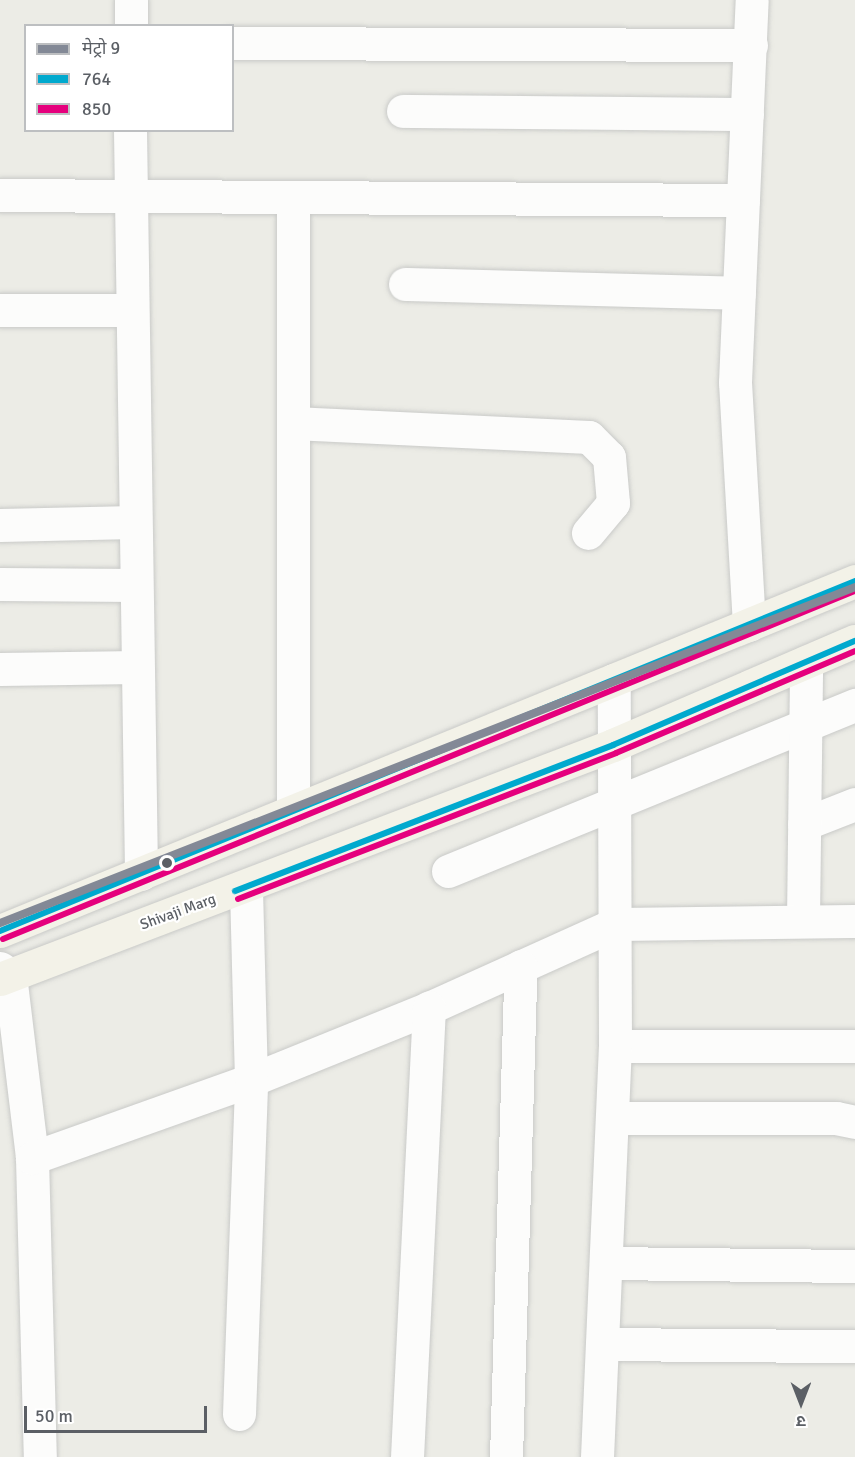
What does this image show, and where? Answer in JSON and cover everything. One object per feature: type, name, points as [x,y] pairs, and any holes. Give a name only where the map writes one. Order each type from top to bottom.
[{"type":"main road","points":[[0,931],[855,581]]},
{"type":"main road","name":"Shivaji Marg","points":[[3,974],[246,887],[613,745],[855,641]]},
{"type":"street","points":[[130,24],[131,0]]},
{"type":"street","points":[[749,625],[735,402],[752,0]]},
{"type":"street","points":[[234,43],[751,45]]},
{"type":"street","points":[[404,111],[747,114]]},
{"type":"street","points":[[130,132],[130,310],[141,874]]},
{"type":"street","points":[[0,195],[743,200]]},
{"type":"street","points":[[293,197],[293,811]]},
{"type":"street","points":[[405,284],[739,293]]},
{"type":"street","points":[[0,310],[130,310]]},
{"type":"street","points":[[293,423],[589,437],[609,457],[613,503],[588,533]]},
{"type":"street","points":[[0,525],[134,522]]},
{"type":"street","points":[[0,584],[135,585]]},
{"type":"street","points":[[803,920],[806,662]]},
{"type":"street","points":[[0,669],[137,667]]},
{"type":"street","points":[[597,1457],[615,1046],[614,680]]},
{"type":"street","points":[[448,871],[855,705]]},
{"type":"street","points":[[804,824],[855,804]]},
{"type":"street","points":[[239,1414],[250,1080],[246,887]]},
{"type":"street","points":[[32,1158],[250,1080],[429,1008],[615,924],[855,921]]},
{"type":"street","points":[[506,1457],[521,966]]},
{"type":"street","points":[[3,974],[32,1158],[40,1457]]},
{"type":"street","points":[[407,1457],[429,1008]]},
{"type":"street","points":[[615,1046],[855,1046]]},
{"type":"street","points":[[612,1118],[836,1118],[855,1122]]},
{"type":"street","points":[[606,1263],[855,1266]]},
{"type":"street","points":[[602,1344],[855,1346]]},
{"type":"metro line","name":"9","points":[[0,923],[855,587]]},
{"type":"transit line","name":"764","points":[[0,931],[855,581]]},
{"type":"transit line","name":"850","points":[[3,939],[855,591]]},
{"type":"transit line","name":"764","points":[[235,891],[613,745],[855,641]]},
{"type":"transit line","name":"850","points":[[238,899],[616,753],[855,651]]}]
